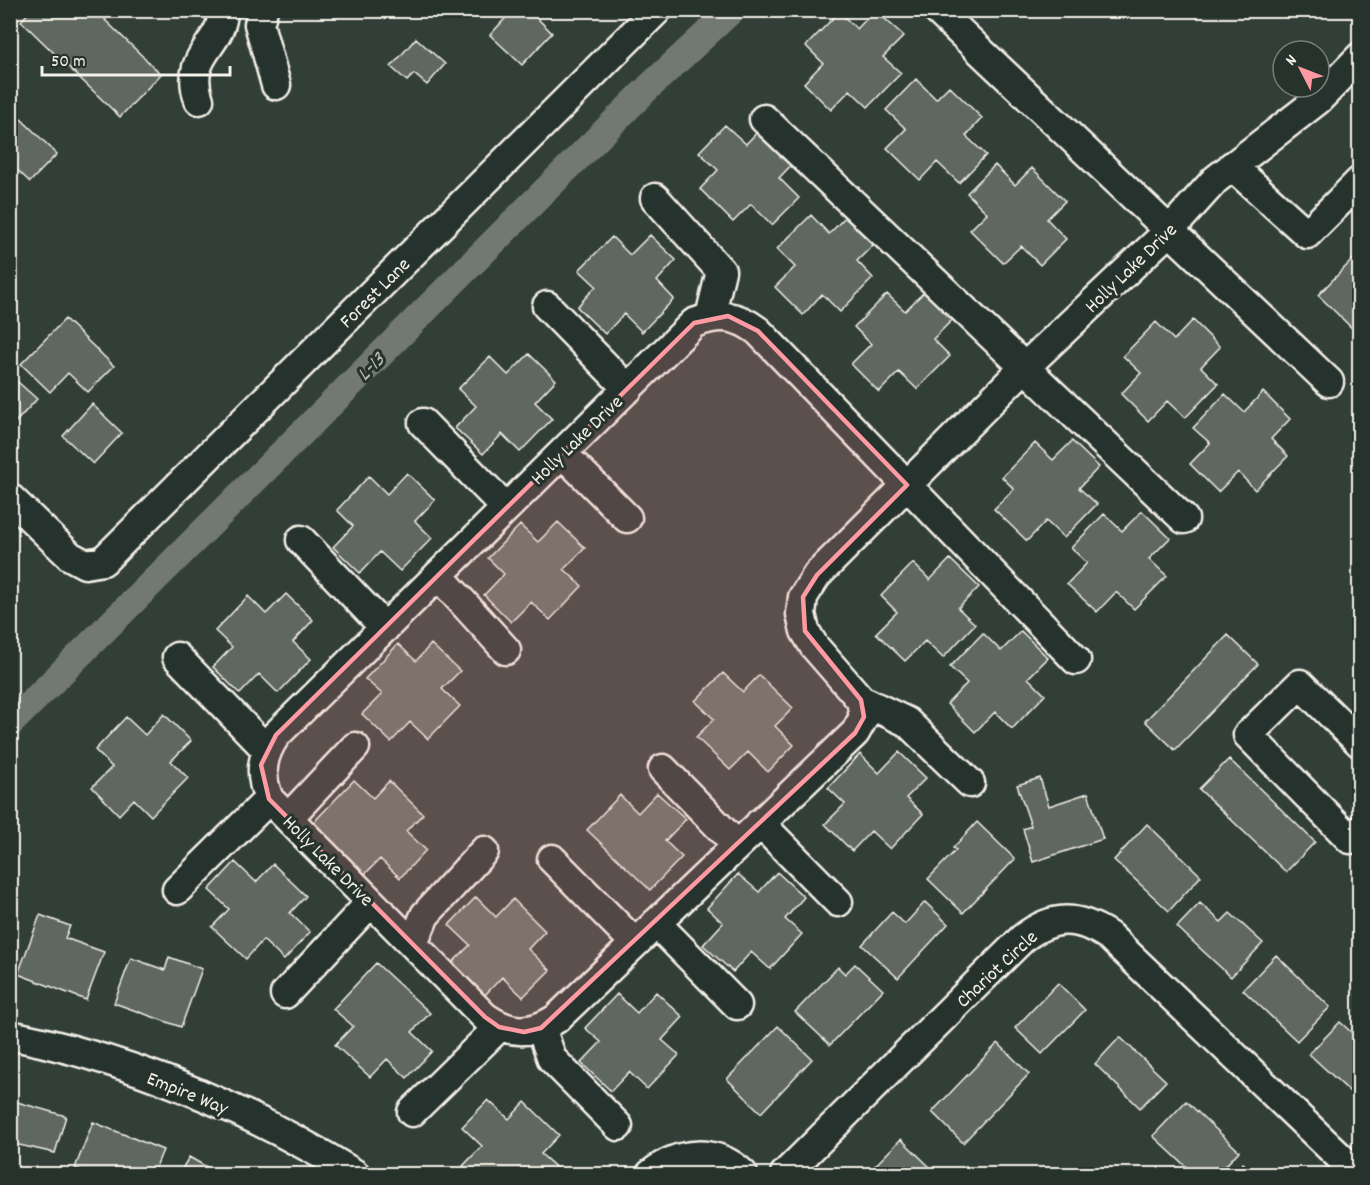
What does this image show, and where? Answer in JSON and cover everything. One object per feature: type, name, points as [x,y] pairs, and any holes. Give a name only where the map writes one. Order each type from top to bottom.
[{"type":"street","points":[[199,100],[194,71],[223,23],[223,10]]},
{"type":"street","points":[[262,10],[259,24],[276,85]]},
{"type":"street","name":"Forest Lane","points":[[10,498],[70,556],[85,564],[103,561],[657,10]]},
{"type":"street","points":[[937,10],[1329,382]]},
{"type":"street","name":"Holly Lake Drive","points":[[861,700],[814,646],[805,631],[801,614],[803,597],[817,575],[1025,367],[1170,230],[1232,166],[1317,100],[1359,57]]},
{"type":"street","points":[[764,119],[1184,519]]},
{"type":"street","points":[[1232,166],[1307,234],[1359,181]]},
{"type":"street","points":[[655,198],[721,271],[710,317],[736,318],[758,331],[1076,660]]},
{"type":"street","points":[[547,306],[628,389]]},
{"type":"street","name":"Holly Lake Drive","points":[[499,1027],[485,1017],[279,808],[262,783],[261,765],[266,749],[276,735],[694,323],[710,317]]},
{"type":"street","points":[[423,423],[506,508]]},
{"type":"street","points":[[562,453],[627,518]]},
{"type":"street","points":[[301,540],[385,628]]},
{"type":"street","points":[[438,575],[506,650]]},
{"type":"street","points":[[177,657],[266,749]]},
{"type":"street","points":[[1359,743],[1300,684],[1248,735],[1350,839],[1359,830]]},
{"type":"street","points":[[861,700],[907,722],[970,783]]},
{"type":"street","points":[[412,1112],[499,1027],[524,1032],[541,1028],[556,1019],[855,733],[864,717],[861,700]]},
{"type":"street","points":[[177,890],[355,747]]},
{"type":"street","points":[[663,769],[737,845]]},
{"type":"street","points":[[760,823],[838,902]]},
{"type":"street","points":[[412,944],[425,915],[484,851]]},
{"type":"street","points":[[552,859],[635,943]]},
{"type":"street","points":[[285,994],[371,902]]},
{"type":"street","name":"Chariot Circle","points":[[785,1174],[1023,938],[1046,924],[1075,920],[1093,926],[1109,936],[1341,1158],[1353,1174]]},
{"type":"street","points":[[656,923],[737,1005]]},
{"type":"street","points":[[541,1028],[552,1059],[618,1126]]},
{"type":"street","name":"Empire Way","points":[[10,1035],[107,1060],[183,1088],[257,1120],[355,1174]]},
{"type":"street","points":[[651,1174],[667,1162],[685,1156],[704,1155],[722,1160],[743,1174]]},
{"type":"highlighted area","points":[[728,316],[758,331],[907,485],[817,575],[803,597],[805,631],[861,700],[864,717],[855,733],[541,1028],[524,1032],[499,1027],[485,1017],[269,799],[261,765],[276,735],[694,323]]},
{"type":"building","points":[[31,10],[114,10],[105,20],[161,74],[120,117],[21,21]]},
{"type":"building","points":[[513,10],[529,10],[552,33],[522,65],[490,35]]},
{"type":"building","points":[[875,10],[904,36],[883,57],[901,73],[868,107],[850,90],[831,110],[804,83],[823,63],[806,46],[839,12],[857,29]]},
{"type":"building","points":[[416,38],[445,64],[427,85],[414,74],[407,81],[391,67]]},
{"type":"building","points":[[916,79],[936,99],[949,86],[982,118],[966,136],[986,155],[959,183],[937,162],[920,180],[887,148],[906,129],[886,110]]},
{"type":"building","points":[[21,119],[57,154],[30,182],[10,163],[10,129]]},
{"type":"building","points":[[725,125],[746,144],[762,127],[796,160],[779,178],[799,198],[772,225],[751,204],[733,222],[700,189],[718,170],[699,152]]},
{"type":"building","points":[[995,165],[1015,185],[1032,168],[1065,201],[1047,219],[1066,239],[1040,265],[1021,246],[1003,263],[970,230],[987,213],[967,193]]},
{"type":"building","points":[[848,214],[876,242],[857,261],[873,278],[840,312],[822,294],[803,315],[775,287],[795,267],[777,249],[811,215],[829,234]]},
{"type":"building","points":[[650,235],[676,260],[657,281],[674,299],[642,332],[624,314],[605,334],[577,307],[596,286],[579,270],[612,237],[630,255]]},
{"type":"building","points":[[1360,252],[1360,336],[1318,295]]},
{"type":"building","points":[[925,291],[953,319],[933,339],[950,356],[917,389],[899,372],[879,392],[851,364],[871,344],[854,327],[887,294],[905,311]]},
{"type":"building","points":[[65,319],[114,366],[88,392],[68,373],[50,392],[21,364]]},
{"type":"building","points":[[1193,320],[1220,347],[1201,367],[1218,384],[1185,418],[1167,401],[1148,421],[1121,394],[1141,373],[1123,356],[1156,322],[1174,340]]},
{"type":"building","points":[[529,354],[556,380],[535,402],[552,419],[520,452],[502,434],[483,454],[455,428],[476,406],[458,389],[490,357],[508,375]]},
{"type":"building","points":[[10,375],[37,399],[10,428]]},
{"type":"building","points":[[1263,392],[1290,419],[1271,439],[1288,456],[1255,490],[1238,472],[1218,492],[1190,464],[1210,443],[1193,428],[1225,394],[1244,412]]},
{"type":"building","points":[[92,404],[122,433],[93,464],[63,436]]},
{"type":"building","points":[[1072,441],[1099,467],[1079,488],[1097,504],[1064,538],[1046,521],[1027,541],[994,509],[1014,489],[1002,477],[1035,443],[1053,460]]},
{"type":"building","points":[[407,473],[435,500],[415,521],[432,538],[400,571],[380,552],[360,573],[333,547],[353,526],[337,510],[369,476],[387,494]]},
{"type":"building","points":[[1142,511],[1170,538],[1149,559],[1167,576],[1134,609],[1116,592],[1097,612],[1067,584],[1087,563],[1071,548],[1104,514],[1122,531]]},
{"type":"building","points":[[558,522],[585,548],[564,569],[582,586],[550,620],[531,602],[511,622],[484,595],[504,574],[488,558],[520,525],[538,542]]},
{"type":"building","points":[[950,559],[979,587],[958,608],[975,624],[943,658],[925,641],[905,661],[876,633],[897,612],[881,596],[913,563],[930,580]]},
{"type":"building","points":[[286,594],[313,620],[293,642],[311,659],[278,693],[259,674],[240,694],[213,667],[232,647],[215,631],[248,596],[266,614]]},
{"type":"building","points":[[1021,631],[1048,658],[1028,678],[1045,695],[1012,729],[995,712],[975,732],[947,704],[967,683],[950,667],[983,633],[1001,651]]},
{"type":"building","points":[[1228,635],[1258,664],[1175,750],[1145,721]]},
{"type":"building","points":[[398,644],[416,661],[431,644],[460,671],[442,689],[460,706],[428,739],[410,722],[391,742],[362,714],[382,694],[365,679]]},
{"type":"building","points":[[723,673],[743,692],[759,675],[793,708],[775,726],[794,745],[768,772],[748,752],[730,770],[696,737],[714,719],[695,701]]},
{"type":"building","points":[[164,714],[191,741],[171,761],[188,778],[151,816],[134,799],[119,815],[92,787],[112,767],[95,750],[126,717],[145,735]]},
{"type":"building","points":[[899,752],[926,778],[906,798],[923,814],[890,849],[871,831],[852,851],[825,824],[845,804],[828,788],[860,754],[879,773]]},
{"type":"building","points":[[1229,759],[1315,842],[1286,872],[1199,789]]},
{"type":"building","points":[[1040,778],[1049,806],[1088,793],[1103,839],[1033,862],[1023,829],[1031,826],[1017,785]]},
{"type":"building","points":[[354,780],[373,798],[389,781],[423,814],[406,831],[426,850],[400,878],[380,859],[363,876],[310,826]]},
{"type":"building","points":[[657,793],[686,819],[665,841],[682,857],[650,890],[587,830],[620,795],[638,813]]},
{"type":"building","points":[[977,822],[1015,859],[963,913],[928,879],[956,850],[953,848]]},
{"type":"building","points":[[1147,824],[1201,876],[1169,911],[1114,860]]},
{"type":"building","points":[[235,862],[256,882],[273,864],[306,896],[290,913],[310,932],[284,960],[263,940],[246,959],[212,927],[229,909],[209,890]]},
{"type":"building","points":[[777,872],[804,897],[785,919],[802,934],[770,969],[751,952],[733,972],[703,945],[723,923],[707,908],[738,874],[759,892]]},
{"type":"building","points":[[476,897],[496,917],[513,899],[545,931],[528,949],[550,970],[523,997],[502,977],[485,995],[452,963],[470,945],[449,925]]},
{"type":"building","points":[[925,902],[948,924],[898,978],[862,945],[892,912],[905,924]]},
{"type":"building","points":[[1200,903],[1221,922],[1230,913],[1263,943],[1231,977],[1177,927]]},
{"type":"building","points":[[40,915],[70,926],[65,938],[104,952],[86,1000],[18,974]]},
{"type":"building","points":[[1276,955],[1330,1007],[1297,1041],[1243,990]]},
{"type":"building","points":[[169,957],[202,969],[181,1027],[114,1003],[131,958],[165,970]]},
{"type":"building","points":[[376,963],[430,1013],[412,1032],[432,1051],[407,1078],[387,1059],[370,1077],[335,1045],[353,1026],[333,1009]]},
{"type":"building","points":[[855,964],[883,990],[830,1045],[795,1012],[838,967],[845,974]]},
{"type":"building","points":[[1058,983],[1085,1010],[1042,1054],[1015,1028]]},
{"type":"building","points":[[656,992],[683,1017],[662,1040],[679,1055],[647,1089],[629,1072],[611,1091],[581,1063],[601,1042],[585,1028],[617,994],[637,1013]]},
{"type":"building","points":[[1340,1022],[1360,1040],[1360,1101],[1309,1054]]},
{"type":"building","points":[[778,1026],[812,1059],[761,1113],[727,1079]]},
{"type":"building","points":[[1120,1037],[1166,1081],[1140,1108],[1095,1064]]},
{"type":"building","points":[[998,1043],[1029,1074],[963,1143],[932,1112]]},
{"type":"building","points":[[10,1100],[66,1116],[55,1153],[10,1143]]},
{"type":"building","points":[[488,1100],[509,1119],[525,1102],[559,1135],[541,1154],[561,1172],[558,1174],[473,1174],[463,1166],[482,1146],[462,1127]]},
{"type":"building","points":[[1186,1101],[1239,1151],[1218,1174],[1194,1174],[1153,1136]]},
{"type":"building","points":[[93,1122],[163,1150],[153,1174],[93,1174],[75,1168]]},
{"type":"building","points":[[901,1139],[936,1173],[867,1174]]},
{"type":"building","points":[[189,1157],[219,1174],[179,1174]]},
{"type":"building","points":[[1243,1163],[1255,1174],[1232,1174]]},
{"type":"waterway","name":"L-13","points":[[10,724],[650,86],[732,10]]}]
